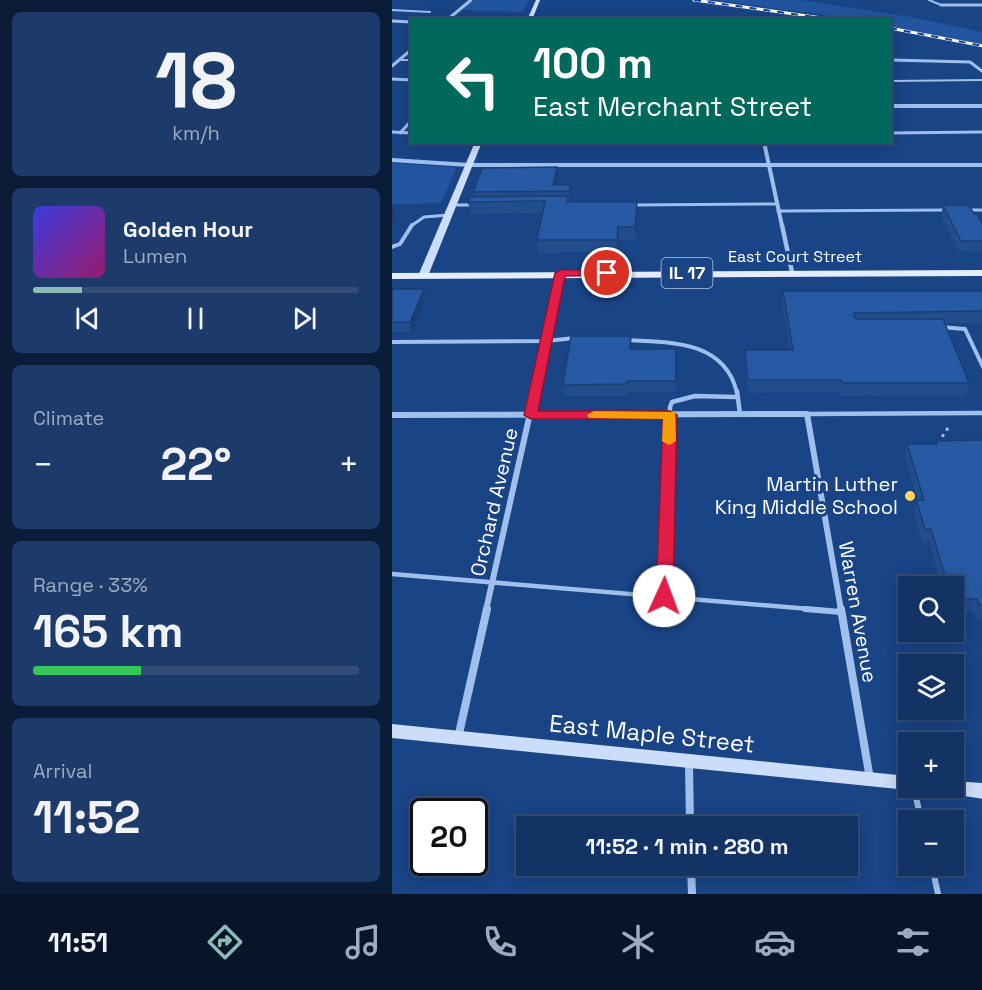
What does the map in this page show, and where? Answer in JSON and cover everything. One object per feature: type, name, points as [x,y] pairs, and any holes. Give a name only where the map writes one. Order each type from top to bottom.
[{"type":"main road","points":[[530,18],[538,0]]},
{"type":"main road","points":[[424,276],[478,144]]},
{"type":"main road","name":"East Court Street","points":[[392,276],[561,273],[983,273]]},
{"type":"main road","name":"East Maple Street","points":[[392,731],[689,763],[898,782]]},
{"type":"main road","points":[[964,789],[983,791]]},
{"type":"street","points":[[449,18],[471,0]]},
{"type":"street","points":[[941,5],[983,5]]},
{"type":"street","points":[[392,21],[410,22]]},
{"type":"street","points":[[392,66],[410,51]]},
{"type":"street","points":[[892,60],[970,62],[983,72]]},
{"type":"street","points":[[392,79],[410,80]]},
{"type":"street","points":[[892,106],[983,106]]},
{"type":"street","points":[[764,144],[792,272]]},
{"type":"street","points":[[392,160],[469,165],[983,165]]},
{"type":"street","name":"Orchard Avenue","points":[[458,738],[561,273]]},
{"type":"street","points":[[392,415],[807,414]]},
{"type":"street","name":"Warren Avenue","points":[[807,414],[870,780]]},
{"type":"street","points":[[689,763],[690,816]]},
{"type":"street","points":[[692,876],[692,894]]},
{"type":"lane","points":[[929,0],[941,5]]},
{"type":"lane","points":[[392,10],[430,12]]},
{"type":"lane","points":[[399,60],[410,60]]},
{"type":"lane","points":[[892,81],[983,80]]},
{"type":"lane","points":[[400,133],[410,122]]},
{"type":"lane","points":[[392,132],[410,133]]},
{"type":"lane","points":[[892,133],[983,132]]},
{"type":"lane","points":[[626,205],[777,204]]},
{"type":"lane","points":[[453,205],[476,205]]},
{"type":"lane","points":[[778,211],[951,210]]},
{"type":"lane","points":[[963,210],[983,210]]},
{"type":"lane","points":[[974,210],[978,217]]},
{"type":"lane","points":[[392,247],[400,244],[410,225],[417,218],[449,215]]},
{"type":"lane","points":[[936,327],[965,329],[983,367]]},
{"type":"lane","points":[[392,342],[546,341],[577,338]]},
{"type":"lane","points":[[623,339],[684,343],[711,352],[723,362],[734,382],[740,414]]},
{"type":"lane","points":[[664,596],[672,402],[696,396],[737,397]]},
{"type":"lane","points":[[807,414],[983,413]]},
{"type":"lane","points":[[392,574],[841,612]]},
{"type":"lane","points":[[934,876],[938,894]]},
{"type":"path","points":[[935,447],[950,425]]},
{"type":"shaded area","points":[[474,0],[529,0],[523,12],[461,10]]},
{"type":"shaded area","points":[[715,0],[800,0],[911,17],[982,32],[982,44],[892,26],[892,18],[846,18]]},
{"type":"shaded area","points":[[392,163],[456,168],[441,203],[392,204]]},
{"type":"building","points":[[557,167],[553,185],[571,185],[569,191],[473,192],[482,168]]},
{"type":"building","points":[[568,196],[567,202],[637,202],[635,227],[618,227],[617,240],[537,240],[545,201],[468,202],[470,197]]},
{"type":"building","points":[[943,205],[969,205],[983,225],[983,241],[961,241]]},
{"type":"building","points":[[392,289],[424,289],[410,322],[392,322]]},
{"type":"building","points":[[783,291],[983,291],[983,311],[854,313],[857,319],[943,319],[969,383],[748,380],[745,350],[793,350]]},
{"type":"building","points":[[571,336],[631,336],[630,349],[676,349],[676,381],[563,385]]},
{"type":"building","points":[[983,440],[983,605],[979,605],[977,599],[964,599],[964,576],[945,576],[931,529],[925,529],[916,500],[924,500],[907,444],[937,444],[936,441]]},
{"type":"railway","points":[[694,0],[822,18]]},
{"type":"railway","points":[[892,28],[983,46]]},
{"type":"slow traffic","points":[[594,415],[670,415],[669,441]]},
{"type":"place","name":"Martin Luther King Middle School","points":[[910,496]]},
{"type":"route","points":[[607,273],[561,273],[531,415],[670,415],[664,596]]}]
